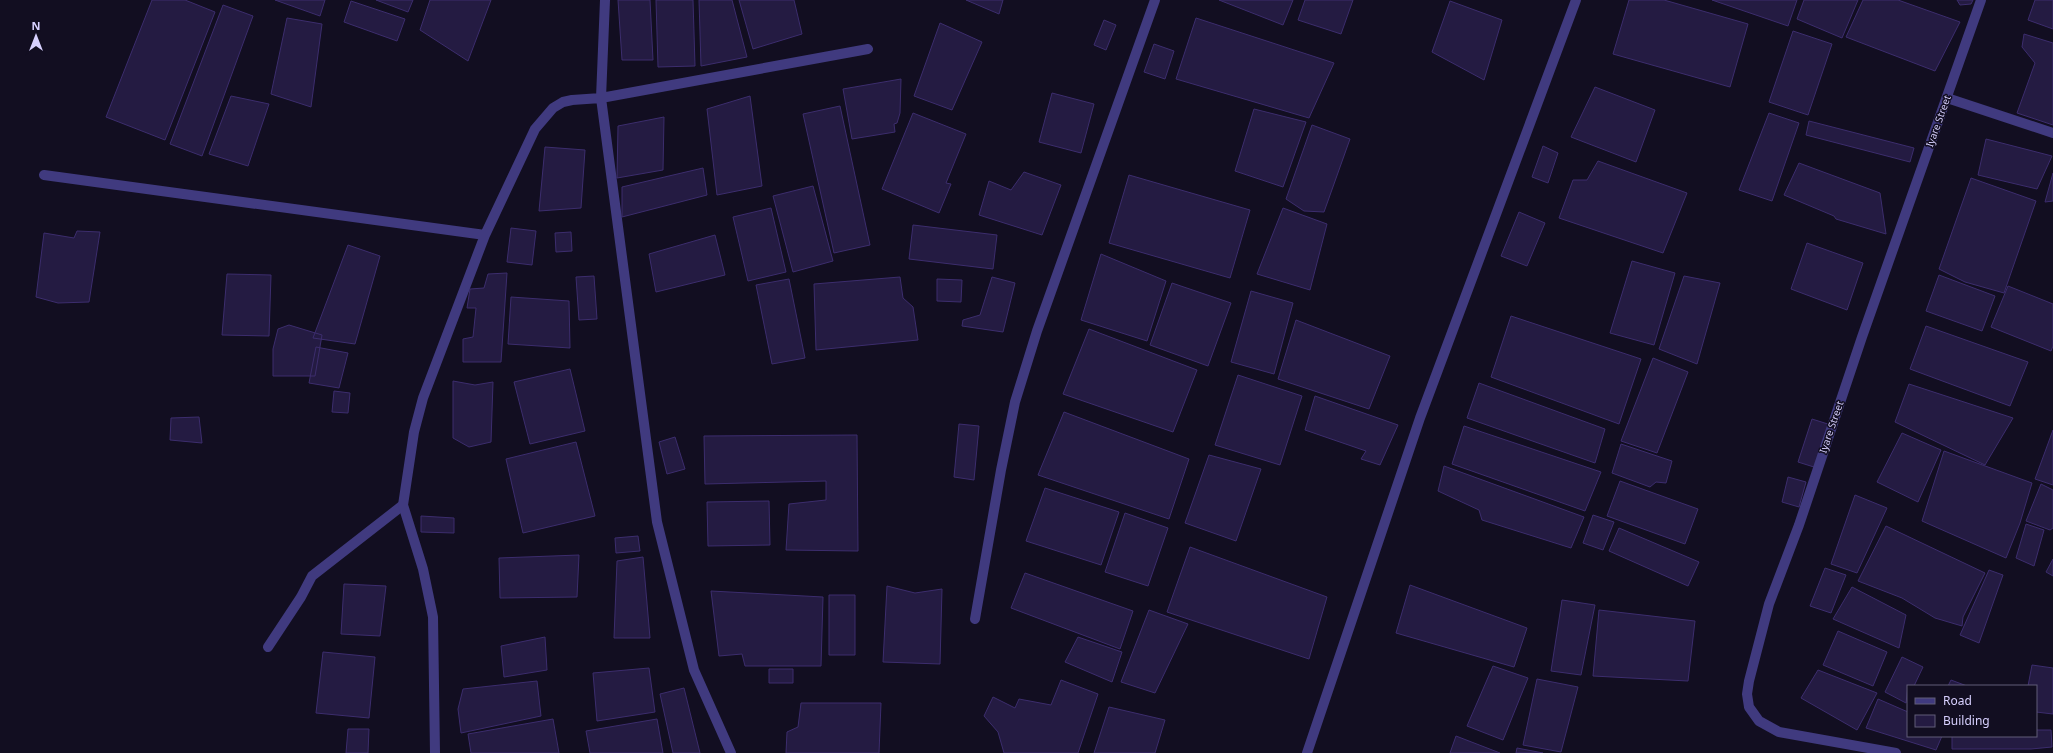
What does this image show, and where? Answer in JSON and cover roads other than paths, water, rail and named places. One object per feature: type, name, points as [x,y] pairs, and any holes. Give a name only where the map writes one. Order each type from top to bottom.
[{"type":"street","points":[[605,0],[601,98],[657,522],[694,670],[731,753]]},
{"type":"street","points":[[975,619],[1001,470],[1015,402],[1037,331],[1155,0]]},
{"type":"street","points":[[1307,753],[1420,418],[1576,0]]},
{"type":"street","name":"Iyare Street","points":[[1896,753],[1779,732],[1759,721],[1749,707],[1747,694],[1769,604],[1799,525],[1862,337],[1981,0]]},
{"type":"street","points":[[435,753],[433,617],[423,569],[403,505],[414,432],[423,398],[485,235],[535,129],[553,108],[563,102],[601,98],[868,49]]},
{"type":"street","points":[[1947,98],[2053,133]]},
{"type":"street","points":[[44,175],[485,235]]},
{"type":"street","points":[[268,647],[301,597],[312,576],[403,505]]}]
